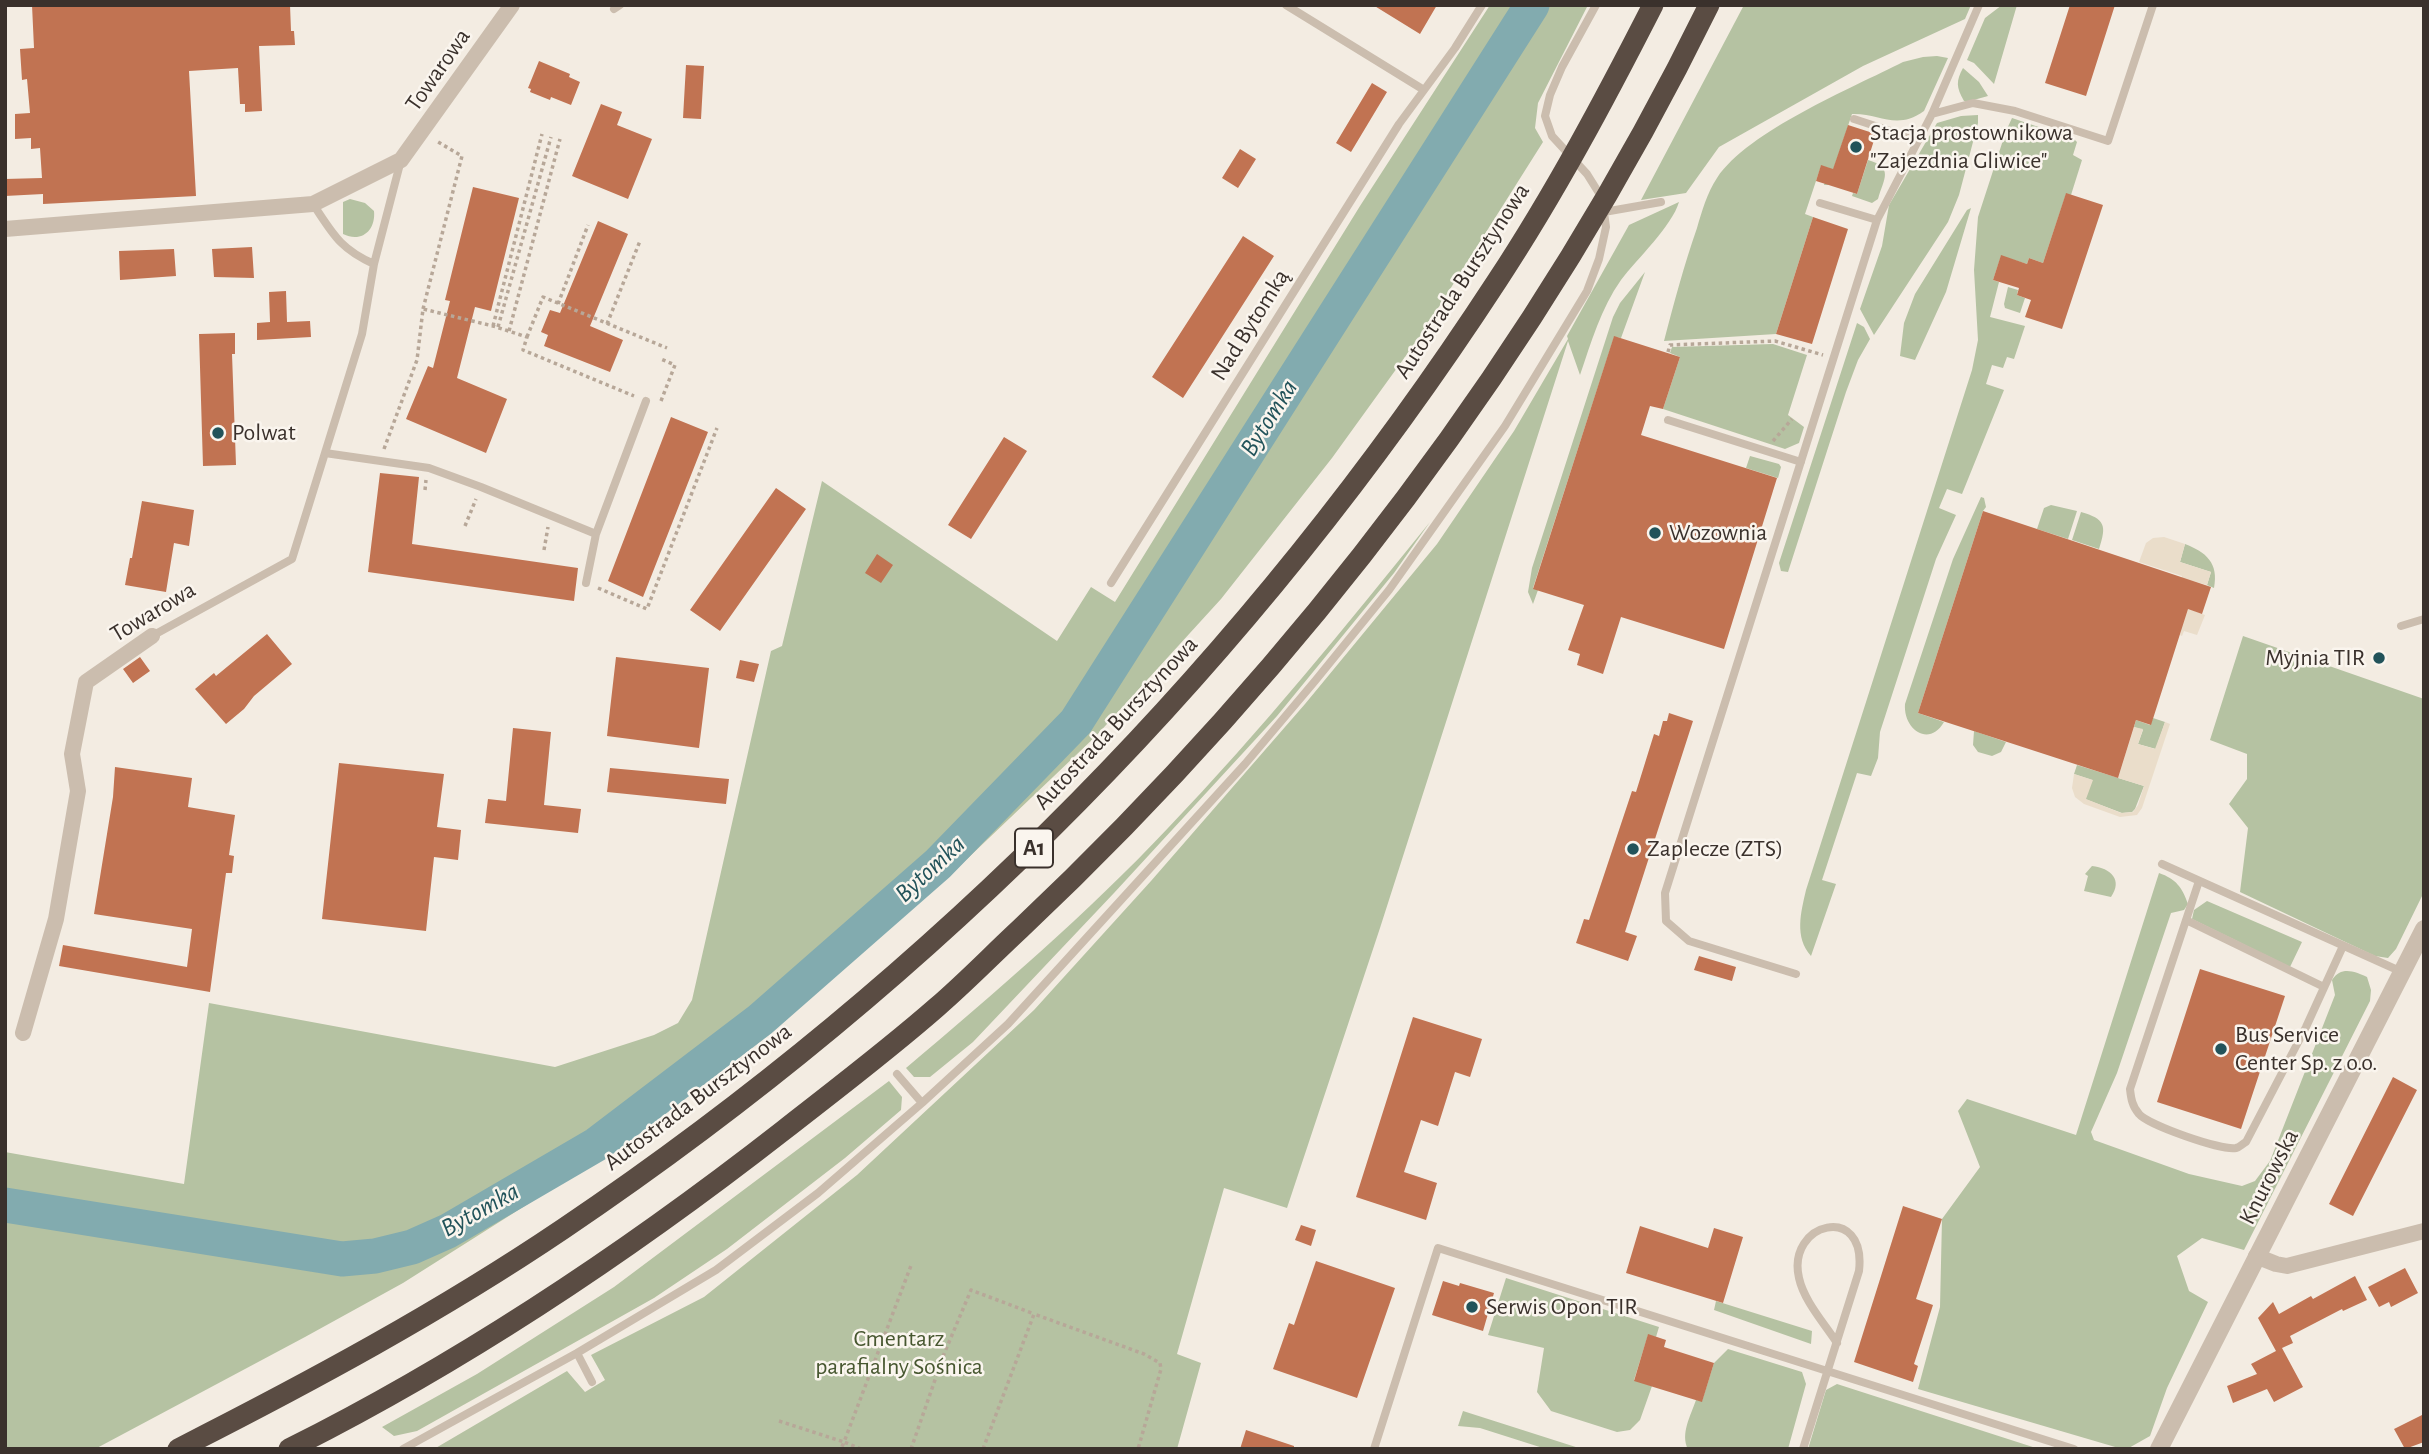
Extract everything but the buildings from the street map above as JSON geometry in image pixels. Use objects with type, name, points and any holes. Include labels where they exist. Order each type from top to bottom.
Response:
[{"type":"highway","name":"Autostrada Bursztynowa","points":[[178,1449],[366,1350],[451,1301],[561,1230],[707,1127],[814,1043],[890,981],[1023,858],[1130,749],[1237,631],[1363,474],[1499,279],[1601,106],[1653,5]]},
{"type":"highway","name":"A1","points":[[289,1449],[414,1381],[590,1272],[736,1167],[937,1007],[1130,821],[1211,737],[1283,655],[1440,450],[1543,298],[1599,207],[1709,5]]},
{"type":"street","name":"Towarowa","points":[[5,229],[313,204],[401,160],[512,5]]},
{"type":"street","name":"Towarowa","points":[[23,1033],[56,919],[78,791],[72,754],[86,682],[152,636]]},
{"type":"street","name":"Knurowska","points":[[2159,1449],[2424,929]]},
{"type":"street","points":[[2256,1256],[2287,1266],[2424,1231]]},
{"type":"lane","points":[[1286,5],[1424,89]]},
{"type":"lane","name":"Nad Bytomką","points":[[1111,583],[1399,124],[1482,5]]},
{"type":"lane","points":[[403,1449],[577,1353],[716,1270],[818,1193],[1008,1024],[1245,764],[1388,590],[1505,426],[1587,291],[1600,259],[1606,227],[1602,198],[1592,182],[1552,136],[1545,116],[1550,94],[1562,67],[1596,5]]},
{"type":"lane","points":[[1796,974],[1689,941],[1666,921],[1665,893],[1877,220],[1931,114],[1979,5]]},
{"type":"lane","points":[[1931,114],[1973,103],[2015,111],[2108,141],[2153,5]]},
{"type":"lane","points":[[1854,119],[1918,140]]},
{"type":"lane","name":"Towarowa","points":[[152,636],[292,559],[362,334],[374,264],[401,160]]},
{"type":"lane","points":[[1604,212],[1661,202]]},
{"type":"lane","points":[[1820,203],[1877,220]]},
{"type":"lane","points":[[313,204],[340,244],[374,264]]},
{"type":"lane","points":[[586,583],[596,534],[646,401]]},
{"type":"lane","points":[[1668,420],[1801,461]]},
{"type":"lane","points":[[326,453],[429,468],[596,534]]},
{"type":"lane","points":[[2401,626],[2424,619]]},
{"type":"lane","points":[[2162,864],[2402,972]]},
{"type":"lane","points":[[2199,881],[2130,1089],[2131,1101],[2139,1115],[2155,1125],[2221,1147],[2235,1148],[2246,1142],[2306,1027],[2343,946]]},
{"type":"lane","points":[[2186,920],[2324,987]]},
{"type":"lane","points":[[897,1074],[922,1103]]},
{"type":"lane","points":[[1803,1449],[1837,1343],[1859,1271],[1861,1257],[1856,1242],[1845,1230],[1830,1225],[1819,1228],[1808,1239],[1797,1267],[1806,1296],[1837,1343]]},
{"type":"lane","points":[[1374,1449],[1438,1248],[2074,1449]]},
{"type":"lane","points":[[577,1353],[592,1382]]},
{"type":"path","points":[[496,327],[542,134]]},
{"type":"path","points":[[496,327],[551,137]]},
{"type":"path","points":[[509,331],[560,139]]},
{"type":"path","points":[[380,460],[417,360],[423,309],[462,156],[438,142]]},
{"type":"path","points":[[558,304],[588,225]]},
{"type":"path","points":[[607,324],[640,241]]},
{"type":"path","points":[[661,359],[675,365],[658,407],[523,349],[543,297],[667,348]]},
{"type":"path","points":[[423,309],[527,337]]},
{"type":"path","points":[[1668,352],[1670,345],[1775,341],[1833,358]]},
{"type":"path","points":[[1771,444],[1792,419]]},
{"type":"path","points":[[586,583],[647,609],[717,428]]},
{"type":"path","points":[[465,526],[481,487]]},
{"type":"path","points":[[544,550],[551,515]]},
{"type":"path","points":[[841,1449],[912,1262]]},
{"type":"path","points":[[911,1449],[944,1354],[971,1290],[1144,1354],[1160,1363],[1161,1369],[1138,1449]]},
{"type":"path","points":[[983,1449],[1034,1314]]},
{"type":"path","points":[[779,1421],[861,1449]]},
{"type":"green space","points":[[1490,5],[1588,5],[1538,103],[1535,128],[1543,142],[1423,332],[1332,458],[1221,599],[1096,736],[946,879],[820,987],[677,1100],[561,1183],[403,1283],[95,1449],[5,1449],[5,1220],[329,1274],[390,1262],[379,1245],[309,1250],[5,1195],[5,1152],[184,1184],[209,1003],[555,1067],[654,1035],[678,1023],[692,1000],[771,651],[782,646],[822,481],[1057,641],[1091,587],[1115,602],[1360,206]]},
{"type":"green space","points":[[1744,5],[1971,5],[1965,19],[1863,66],[1719,147],[1686,193],[1641,200]]},
{"type":"green space","points":[[2002,5],[2017,5],[1994,84],[1974,63],[1967,60],[1985,18]]},
{"type":"green space","points":[[1937,56],[1948,58],[1924,111],[1905,120],[1852,114],[1828,185],[1824,185],[1829,168],[1821,166],[1805,214],[1813,217],[1776,334],[1664,341],[1705,202],[1717,178],[1732,161],[1776,127],[1802,112],[1903,62]]},
{"type":"green space","points":[[1963,68],[1979,82],[1988,96],[1964,101],[1958,84]]},
{"type":"green space","points":[[1978,115],[1959,195],[1948,222],[1874,335],[1860,309],[1882,246],[1889,205],[1937,123],[1961,116]]},
{"type":"green space","points":[[2012,118],[2074,139],[2077,142],[2073,155],[2082,160],[2071,195],[2066,194],[2043,263],[2029,258],[2027,264],[2001,256],[1993,280],[1999,282],[1990,317],[2025,326],[2014,359],[2007,357],[2003,368],[1992,365],[1986,384],[2004,390],[1962,494],[1947,489],[1939,508],[1956,515],[1936,559],[1880,732],[1878,758],[1871,776],[1857,773],[1822,880],[1836,884],[1811,956],[1802,941],[1801,933],[1806,890],[1972,370],[1978,340],[1974,270],[1978,217]]},
{"type":"green space","points":[[1868,160],[1881,167],[1885,175],[1878,199],[1872,203],[1852,196],[1853,193],[1857,194]]},
{"type":"green space","points":[[350,199],[365,203],[374,211],[373,224],[361,236],[343,234],[343,202]]},
{"type":"green space","name":"Cmentarz parafialny Sośnica","points":[[1679,202],[1662,232],[1614,291],[1597,326],[1580,375],[1568,341],[1380,928],[1287,1208],[1224,1188],[1177,1354],[1201,1363],[1177,1449],[434,1449],[567,1371],[585,1392],[605,1380],[591,1355],[704,1297],[857,1175],[1034,1010],[1305,704],[1437,544],[1514,431],[1568,339],[1567,336],[1629,225]]},
{"type":"green space","points":[[1971,208],[1946,292],[1915,360],[1900,356],[1904,323],[1915,294],[1967,210]]},
{"type":"green space","points":[[1645,272],[1621,338],[1614,337],[1533,588],[1538,590],[1533,604],[1528,592],[1532,568],[1613,317],[1620,303]]},
{"type":"green space","points":[[2008,287],[2018,290],[2017,295],[2025,298],[2020,313],[2005,308]]},
{"type":"green space","points":[[1857,323],[1864,327],[1870,339],[1858,360],[1846,392],[1788,572],[1781,571],[1779,563]]},
{"type":"green space","points":[[1773,344],[1807,355],[1788,415],[1804,427],[1799,443],[1785,449],[1663,409],[1680,357],[1670,353],[1672,347]]},
{"type":"green space","points":[[1750,456],[1779,464],[1781,467],[1778,478],[1746,468]]},
{"type":"green space","points":[[1981,497],[1984,498],[1986,507],[1918,713],[1944,722],[1938,730],[1925,734],[1918,732],[1908,721],[1905,704],[1953,559]]},
{"type":"green space","points":[[2051,505],[2077,511],[2068,539],[2037,529],[2044,508]]},
{"type":"green space","points":[[2081,512],[2095,517],[2102,524],[2103,534],[2099,549],[2072,540]]},
{"type":"green space","points":[[1430,522],[1394,573],[1277,716],[1114,893],[973,1042],[930,1077],[914,1077],[906,1068],[1073,922],[1202,791],[1302,678]]},
{"type":"green space","points":[[2185,544],[2205,555],[2213,565],[2214,588],[2207,585],[2211,572],[2180,562]]},
{"type":"green space","points":[[2243,636],[2424,699],[2424,892],[2396,949],[2388,958],[2375,956],[2240,892],[2248,828],[2229,804],[2247,779],[2247,754],[2210,740]]},
{"type":"green space","points":[[2153,718],[2165,722],[2156,749],[2138,744],[2143,730],[2134,727],[2136,720],[2150,725]]},
{"type":"green space","points":[[1974,731],[2006,742],[2001,752],[1992,756],[1978,752],[1973,745]]},
{"type":"green space","points":[[2077,765],[2144,786],[2135,809],[2122,813],[2085,799],[2092,780],[2074,774]]},
{"type":"green space","points":[[2092,866],[2105,869],[2113,876],[2116,885],[2111,897],[2084,891],[2088,876],[2085,874]]},
{"type":"green space","points":[[2159,873],[2178,884],[2188,904],[2184,910],[2171,913],[2117,1073],[2091,1132],[2094,1140],[2189,1174],[2242,1186],[2255,1181],[2270,1161],[2335,995],[2332,980],[2344,971],[2353,972],[2367,977],[2371,990],[2370,1001],[2244,1250],[2202,1238],[2177,1256],[2189,1291],[2208,1302],[2167,1388],[2150,1436],[2127,1449],[2122,1449],[1918,1389],[1940,1307],[1942,1219],[1980,1167],[1958,1111],[1967,1099],[2076,1135]]},
{"type":"green space","points":[[2207,901],[2302,942],[2290,967],[2192,919],[2194,910]]},
{"type":"green space","points":[[889,1081],[902,1097],[901,1110],[845,1158],[727,1249],[654,1298],[417,1431],[394,1436],[382,1427],[477,1374],[614,1287]]},
{"type":"green space","points":[[1506,1278],[1659,1327],[1656,1337],[1648,1335],[1634,1380],[1652,1386],[1640,1420],[1630,1430],[1617,1432],[1551,1411],[1537,1392],[1544,1348],[1488,1335]]},
{"type":"green space","points":[[1716,1301],[1812,1331],[1811,1344],[1714,1310]]},
{"type":"green space","points":[[1728,1349],[1802,1372],[1806,1384],[1788,1449],[1688,1449],[1685,1437],[1696,1400],[1702,1401],[1714,1363]]},
{"type":"green space","points":[[1837,1384],[2039,1449],[1808,1449],[1826,1390]]},
{"type":"green space","points":[[1463,1411],[1582,1449],[1546,1449],[1480,1428],[1458,1426]]},
{"type":"shaded area","points":[[2164,537],[2185,544],[2180,562],[2211,572],[2207,585],[2189,580],[2181,606],[2205,615],[2197,635],[2184,631],[2182,636],[2181,631],[2166,626],[2182,576],[2139,562],[2146,543],[2153,538]]},
{"type":"shaded area","points":[[2165,722],[2170,724],[2142,808],[2137,815],[2120,817],[2084,804],[2075,797],[2072,788],[2074,774],[2093,780],[2086,799],[2121,813],[2133,812],[2144,786],[2118,778],[2134,727],[2143,729],[2138,744],[2155,749]]},
{"type":"waterway","name":"Bytomka","points":[[5,1205],[342,1259],[375,1256],[412,1247],[448,1231],[597,1144],[760,1020],[938,864],[1076,722],[1532,5]]},
{"type":"place","name":"Stacja prostownikowa \"Zajezdnia Gliwice\"","points":[[1856,147]]},
{"type":"place","name":"Polwat","points":[[218,433]]},
{"type":"place","name":"Wozownia","points":[[1655,533]]},
{"type":"place","name":"Myjnia TIR","points":[[2379,658]]},
{"type":"place","name":"Zaplecze (ZTS)","points":[[1633,849]]},
{"type":"place","name":"Bus Service Center Sp. z o.o.","points":[[2221,1049]]},
{"type":"place","name":"Serwis Opon TIR","points":[[1472,1307]]}]
